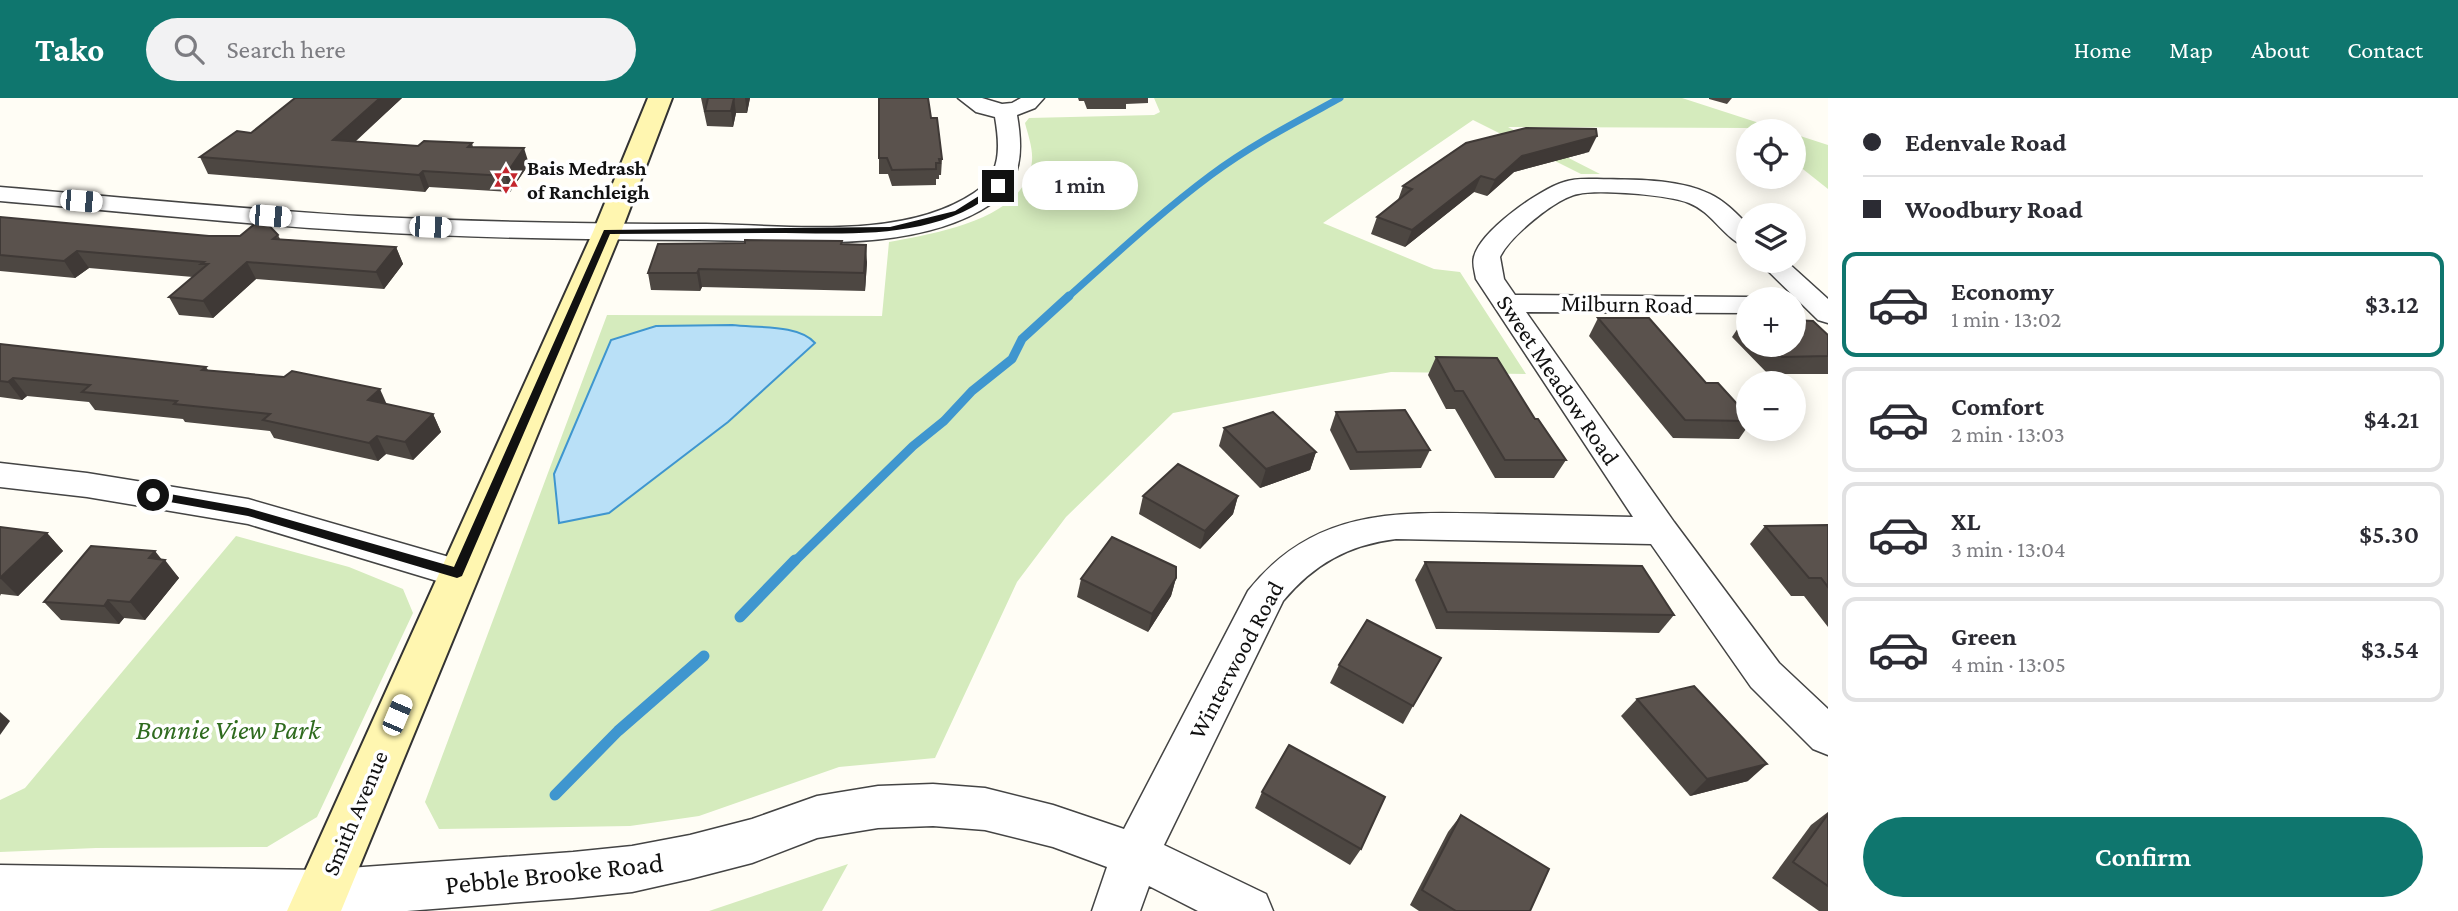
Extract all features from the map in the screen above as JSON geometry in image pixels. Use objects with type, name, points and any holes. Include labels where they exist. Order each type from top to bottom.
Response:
[{"type":"main road","name":"Smith Avenue","points":[[317,902],[457,573],[607,232],[660,98]]},
{"type":"street","points":[[969,98],[981,107],[1005,110],[1028,105],[1033,98]]},
{"type":"street","points":[[0,194],[407,226],[607,232],[890,230],[958,213],[983,199],[998,186],[1011,159],[1005,110]]},
{"type":"street","name":"Sweet Meadow Road","points":[[1736,228],[1699,198],[1676,191],[1573,187],[1550,197],[1495,242],[1487,257],[1490,279],[1661,531],[1765,675],[1828,736]]},
{"type":"street","points":[[1782,273],[1814,309]]},
{"type":"street","name":"Milburn Road","points":[[1507,303],[1736,306]]},
{"type":"street","points":[[0,475],[87,485],[248,512],[457,573]]},
{"type":"street","name":"Winterwood Road","points":[[1116,911],[1135,855],[1262,601],[1280,575],[1305,556],[1336,540],[1373,529],[1424,525],[1661,531]]},
{"type":"street","name":"Pebble Brooke Road","points":[[0,888],[317,902],[632,869],[690,858],[751,841],[817,817],[878,807],[933,805],[985,809],[1053,826],[1135,855],[1249,911]]},
{"type":"green space","points":[[1154,98],[1682,98],[1747,119],[1736,119],[1736,128],[1508,127],[1600,174],[1581,174],[1473,120],[1323,223],[1434,269],[1460,272],[1526,374],[1391,372],[1173,413],[1066,517],[1017,582],[935,758],[839,767],[699,816],[630,826],[439,829],[425,802],[607,315],[882,316],[889,242],[930,234],[976,220],[1014,197],[1026,181],[1032,161],[1025,123],[1029,118],[1154,115],[1160,112]]},
{"type":"green space","points":[[1806,138],[1828,145],[1828,189],[1806,172]]},
{"type":"green space","name":"Bonnie View Park","points":[[236,536],[349,567],[403,589],[413,613],[317,817],[267,847],[96,848],[0,852],[0,800],[25,788]]},
{"type":"green space","points":[[848,864],[822,911],[709,911]]},
{"type":"water","points":[[732,325],[788,330],[808,337],[815,343],[728,422],[609,513],[559,523],[554,474],[611,340],[656,326]]},
{"type":"building","points":[[295,98],[380,98],[333,140],[418,146],[424,141],[472,143],[468,147],[524,148],[505,176],[423,171],[419,175],[200,157],[237,131],[251,133]]},
{"type":"building","points":[[708,98],[734,98],[731,111],[705,111]]},
{"type":"building","points":[[879,98],[928,98],[931,118],[937,118],[942,159],[939,159],[940,163],[936,163],[936,169],[892,170],[887,158],[879,158]]},
{"type":"building","points":[[1526,128],[1596,129],[1597,136],[1522,156],[1495,180],[1481,176],[1412,230],[1377,217],[1412,189],[1403,186],[1466,143]]},
{"type":"building","points":[[0,217],[209,236],[240,236],[262,218],[278,235],[273,239],[396,247],[376,272],[247,262],[203,301],[169,297],[208,264],[201,264],[204,262],[77,251],[64,261],[0,255]]},
{"type":"building","points":[[745,240],[842,241],[841,244],[866,245],[864,273],[699,269],[697,273],[648,273],[658,244],[745,243]]},
{"type":"building","points":[[1598,318],[1649,318],[1706,383],[1718,383],[1736,403],[1736,421],[1685,420]]},
{"type":"building","points":[[1806,321],[1813,321],[1828,335],[1828,356],[1806,356]]},
{"type":"building","points":[[0,344],[206,367],[202,370],[284,377],[292,371],[380,389],[368,400],[433,414],[405,442],[377,436],[369,443],[263,420],[270,414],[174,404],[177,401],[82,392],[90,385],[13,378],[8,382],[0,381]]},
{"type":"building","points":[[1436,357],[1497,358],[1535,419],[1538,419],[1566,460],[1505,460],[1463,391],[1455,391]]},
{"type":"building","points":[[1405,410],[1430,450],[1357,452],[1336,412]]},
{"type":"building","points":[[1273,412],[1316,452],[1266,469],[1224,428]]},
{"type":"building","points":[[1178,464],[1238,496],[1205,531],[1143,496]]},
{"type":"building","points":[[1828,525],[1828,587],[1821,578],[1809,578],[1765,526]]},
{"type":"building","points":[[0,527],[47,533],[0,578]]},
{"type":"building","points":[[1112,537],[1176,567],[1176,578],[1152,614],[1081,579]]},
{"type":"building","points":[[91,546],[155,551],[149,558],[165,560],[130,602],[108,600],[104,606],[44,602]]},
{"type":"building","points":[[1425,562],[1642,566],[1674,615],[1447,612]]},
{"type":"building","points":[[1367,620],[1441,658],[1413,706],[1339,665]]},
{"type":"building","points":[[1694,686],[1767,764],[1707,779],[1637,699]]},
{"type":"building","points":[[1289,745],[1385,797],[1361,849],[1262,792]]},
{"type":"building","points":[[1828,814],[1828,886],[1793,862]]},
{"type":"building","points":[[1461,815],[1549,869],[1530,911],[1456,911],[1422,890]]},
{"type":"waterway","points":[[1067,298],[1155,220],[1226,164],[1340,98]]},
{"type":"waterway","points":[[794,562],[913,446],[944,421],[972,391],[1012,359],[1022,339],[1069,296]]},
{"type":"waterway","points":[[740,617],[795,560]]},
{"type":"waterway","points":[[555,795],[618,731],[704,656]]},
{"type":"place","name":"Bais Medrash of Ranchleigh","points":[[506,180]]},
{"type":"route","points":[[153,495],[248,512],[457,573],[607,232],[890,230],[958,213],[983,199],[998,186]]}]
